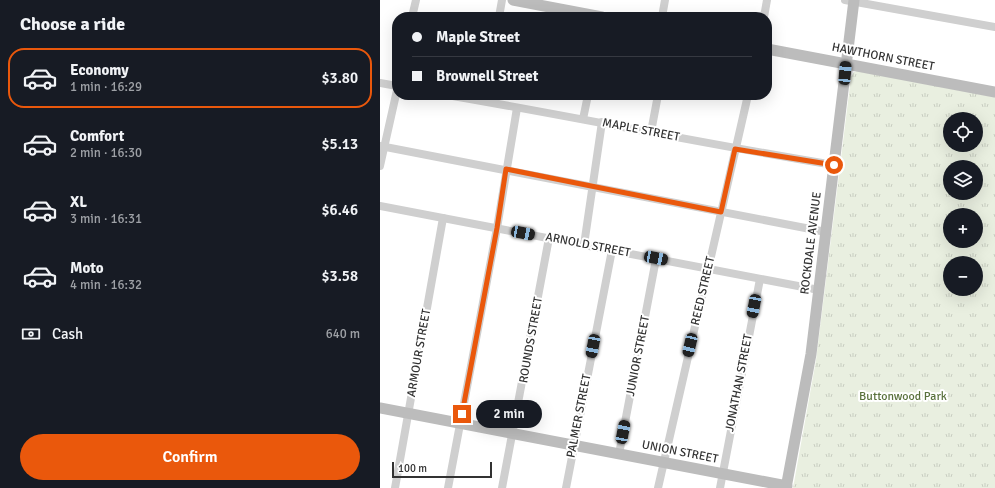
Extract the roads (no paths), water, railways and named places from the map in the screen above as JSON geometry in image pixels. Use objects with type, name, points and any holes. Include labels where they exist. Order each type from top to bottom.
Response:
[{"type":"main road","points":[[513,0],[562,5],[585,12]]},
{"type":"main road","name":"ROCKDALE AVENUE","points":[[786,487],[809,370],[846,64],[851,1]]},
{"type":"main road","name":"HAWTHORN STREET","points":[[772,50],[995,92]]},
{"type":"main road","name":"UNION STREET","points":[[380,408],[664,462],[786,487]]},
{"type":"street","points":[[413,12],[416,0]]},
{"type":"street","points":[[500,12],[502,0]]},
{"type":"street","points":[[663,12],[665,0]]},
{"type":"street","points":[[765,12],[767,0]]},
{"type":"street","points":[[851,1],[995,27]]},
{"type":"street","points":[[380,83],[392,85]]},
{"type":"street","points":[[380,166],[382,146],[394,100]]},
{"type":"street","name":"MAPLE STREET","points":[[491,100],[517,108],[602,122],[735,149],[834,165]]},
{"type":"street","points":[[583,119],[587,100]]},
{"type":"street","points":[[651,132],[657,100]]},
{"type":"street","name":"REED STREET","points":[[658,488],[747,100]]},
{"type":"street","points":[[448,488],[497,228],[517,108]]},
{"type":"street","points":[[584,244],[602,122]]},
{"type":"street","points":[[382,146],[826,232]]},
{"type":"street","name":"ARNOLD STREET","points":[[380,206],[819,290]]},
{"type":"street","name":"ARMOUR STREET","points":[[395,488],[443,218]]},
{"type":"street","name":"ROUNDS STREET","points":[[502,488],[514,433],[549,238]]},
{"type":"street","name":"PALMER STREET","points":[[566,488],[612,250]]},
{"type":"street","name":"JUNIOR STREET","points":[[619,454],[656,258]]},
{"type":"street","name":"JONATHAN STREET","points":[[720,488],[760,279]]},
{"type":"park label","name":"Buttonwood Park","points":[[903,396]]}]
